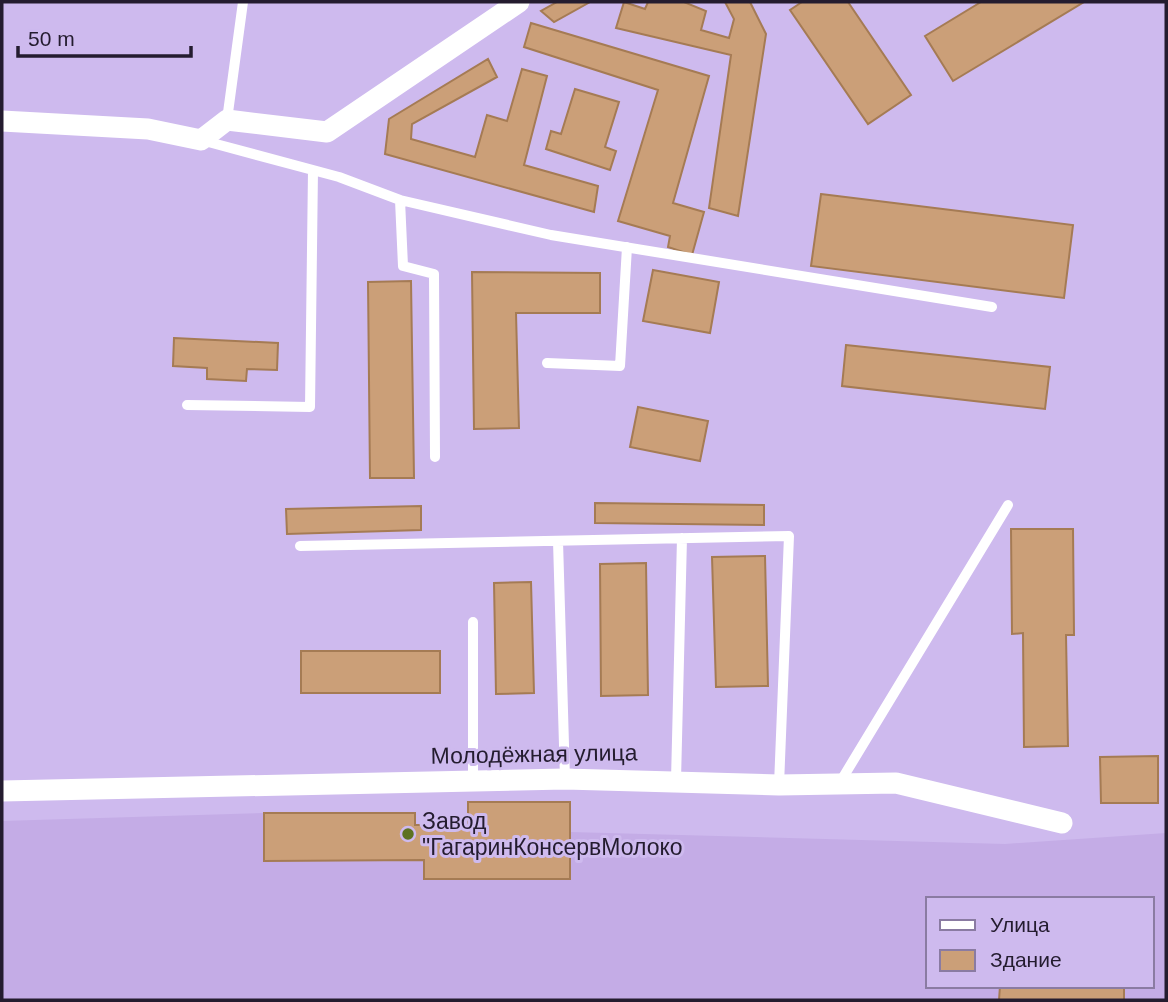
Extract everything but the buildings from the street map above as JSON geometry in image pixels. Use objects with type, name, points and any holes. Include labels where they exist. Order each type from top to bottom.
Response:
[{"type":"street","points":[[2,121],[148,129],[201,140],[227,120],[327,131],[519,2]]},
{"type":"street","name":"Молодёжная улица","points":[[2,791],[565,779],[676,780],[779,785],[896,783],[1062,823]]},
{"type":"lane","points":[[227,120],[243,2]]},
{"type":"lane","points":[[201,140],[313,170],[400,200],[551,235],[992,306]]},
{"type":"lane","points":[[187,405],[310,407],[313,170]]},
{"type":"lane","points":[[400,200],[403,266],[434,274],[435,457]]},
{"type":"lane","points":[[547,363],[620,366],[627,247]]},
{"type":"lane","points":[[839,784],[1008,505]]},
{"type":"lane","points":[[300,546],[789,537],[779,785]]},
{"type":"lane","points":[[676,780],[682,538]]},
{"type":"lane","points":[[558,541],[565,779]]},
{"type":"lane","points":[[473,622],[473,781]]},
{"type":"shaded area","points":[[264,813],[264,861],[424,860],[424,879],[570,879],[570,832],[1005,844],[1166,833],[1166,1000],[2,1000],[2,821]]},
{"type":"place","name":"Завод \"ГагаринКонсервМолоко","points":[[408,834]]}]
